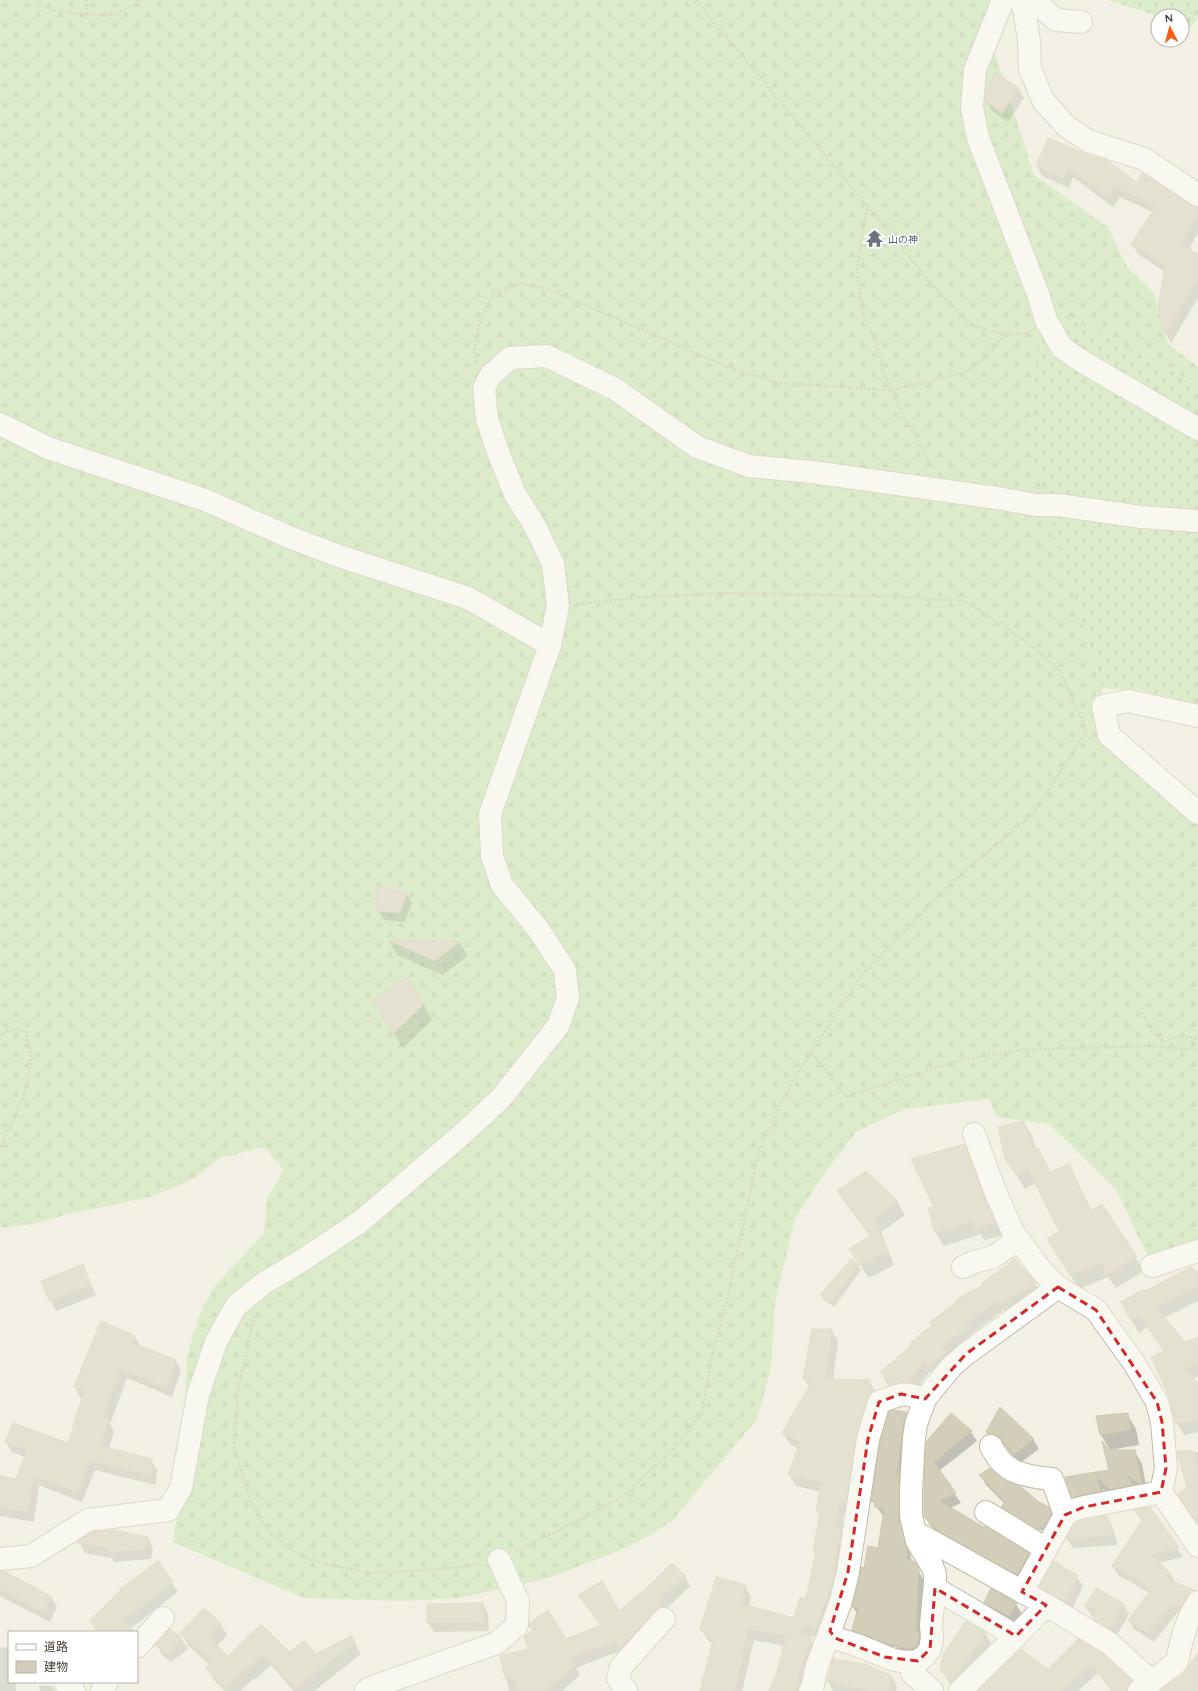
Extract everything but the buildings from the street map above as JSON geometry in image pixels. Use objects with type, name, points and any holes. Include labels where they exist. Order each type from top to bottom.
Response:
[{"type":"street","points":[[1003,0],[976,70],[972,107],[978,138],[1038,294],[1046,320],[1062,348],[1088,365],[1198,429]]},
{"type":"street","points":[[1020,0],[1024,8],[1029,41],[1030,69],[1043,100],[1066,126],[1088,141],[1144,159],[1198,195]]},
{"type":"street","points":[[1033,0],[1056,20],[1081,22]]},
{"type":"street","points":[[0,1559],[31,1556],[88,1520],[168,1510],[181,1488],[198,1395],[216,1342],[236,1306],[264,1283],[298,1263],[360,1222],[467,1130],[501,1098],[558,1026],[568,998],[565,970],[538,929],[502,885],[492,856],[490,814],[550,645],[558,606],[553,564],[535,526],[515,494],[498,452],[488,419],[484,389],[490,376],[510,358],[547,356],[614,388],[697,447],[749,466],[812,472],[943,490],[1036,505],[1058,505],[1141,518],[1198,521]]},
{"type":"street","points":[[0,424],[48,448],[205,500],[289,537],[339,556],[468,598],[550,645]]},
{"type":"street","points":[[1198,716],[1128,701],[1103,706],[1109,735],[1198,813]]},
{"type":"street","points":[[974,1134],[995,1191],[1018,1240],[1041,1270],[1058,1287],[1096,1310],[1134,1363],[1157,1402],[1162,1422],[1166,1468],[1161,1492],[1198,1546]]},
{"type":"street","points":[[963,1267],[974,1262],[993,1257],[1018,1240]]},
{"type":"street","points":[[1152,1266],[1198,1251]]},
{"type":"street","points":[[932,1691],[912,1673],[912,1668],[930,1649],[935,1588],[935,1574],[917,1541],[911,1516],[910,1489],[916,1424],[925,1399],[951,1367],[966,1354],[1058,1287]]},
{"type":"street","points":[[810,1691],[813,1685],[816,1669],[841,1601],[848,1572],[868,1439],[879,1402],[901,1394],[913,1395],[925,1399]]},
{"type":"street","points":[[991,1446],[995,1454],[1005,1466],[1015,1472],[1035,1478],[1052,1479],[1065,1515]]},
{"type":"street","points":[[1022,1592],[1065,1515],[1073,1510],[1084,1507],[1161,1492]]},
{"type":"street","points":[[986,1512],[1046,1549]]},
{"type":"street","points":[[915,1532],[1046,1605],[1109,1643],[1145,1686],[1177,1662],[1181,1641],[1193,1610],[1198,1602]]},
{"type":"street","points":[[366,1691],[370,1688],[411,1683],[497,1643],[517,1625],[518,1602],[499,1560]]},
{"type":"street","points":[[935,1588],[1016,1636]]},
{"type":"street","points":[[960,1691],[1046,1605]]},
{"type":"street","points":[[138,1646],[163,1618]]},
{"type":"street","points":[[626,1691],[618,1678],[621,1667],[664,1619]]},
{"type":"street","points":[[830,1631],[835,1638],[857,1645],[885,1657],[907,1662],[918,1661]]},
{"type":"street","points":[[66,1683],[74,1691]]},
{"type":"path","points":[[37,0],[51,10],[87,15],[118,14],[140,0]]},
{"type":"path","points":[[86,0],[87,15]]},
{"type":"path","points":[[696,0],[868,205],[942,296],[972,325],[1004,335],[1053,332]]},
{"type":"path","points":[[868,205],[857,265],[862,311],[875,340],[883,371],[902,413],[916,440],[932,464],[943,490]]},
{"type":"path","points":[[484,389],[474,352],[479,324],[493,294],[519,284],[546,288],[723,365],[778,383],[892,390],[964,373],[987,357],[1004,335]]},
{"type":"path","points":[[558,606],[632,598],[728,593],[875,596],[965,601],[1024,640],[1060,671],[1087,730]]},
{"type":"path","points":[[264,1283],[253,1323],[238,1391],[234,1448],[252,1502],[270,1532],[298,1556],[370,1573],[457,1568],[499,1560],[584,1518],[625,1495],[672,1450],[702,1413],[712,1355],[727,1300],[759,1150],[791,1083],[862,975],[954,880],[1033,814],[1103,706]]},
{"type":"path","points":[[1140,1009],[1152,1031],[1162,1041],[1184,1036],[1198,1039]]},
{"type":"path","points":[[0,1036],[12,1029],[26,1031],[31,1056],[26,1088],[20,1107],[0,1147]]},
{"type":"path","points":[[812,1053],[846,1097],[960,1060],[1020,1050],[1149,1046],[1198,1050]]},
{"type":"highlighted area","points":[[1058,1287],[1096,1310],[1157,1402],[1162,1422],[1166,1468],[1161,1492],[1084,1507],[1065,1515],[1022,1592],[1046,1605],[1016,1636],[935,1588],[930,1649],[918,1661],[885,1657],[835,1638],[830,1631],[848,1572],[868,1439],[879,1402],[901,1394],[925,1399],[966,1354]]},
{"type":"green space","points":[[0,0],[1003,0],[989,35],[1034,175],[1108,227],[1127,267],[1154,293],[1168,344],[1198,367],[1198,385],[1043,304],[1029,446],[1102,688],[1103,706],[1109,735],[1198,813],[1198,1251],[1152,1266],[1116,1189],[1049,1124],[996,1117],[989,1099],[905,1109],[856,1132],[822,1177],[795,1219],[775,1302],[771,1368],[757,1419],[672,1521],[631,1546],[549,1578],[460,1598],[402,1601],[304,1598],[173,1542],[181,1488],[187,1357],[198,1319],[213,1288],[264,1233],[267,1198],[284,1170],[264,1147],[220,1158],[192,1180],[150,1197],[69,1214],[33,1224],[0,1228]]},
{"type":"green space","points":[[1108,0],[1198,0],[1198,18],[1191,27],[1190,8],[1150,8],[1150,13]]},
{"type":"green space","points":[[1042,303],[1198,385],[1198,704],[1138,690],[1102,688],[1029,447]]},
{"type":"place","name":"山の神","points":[[875,239]]}]
